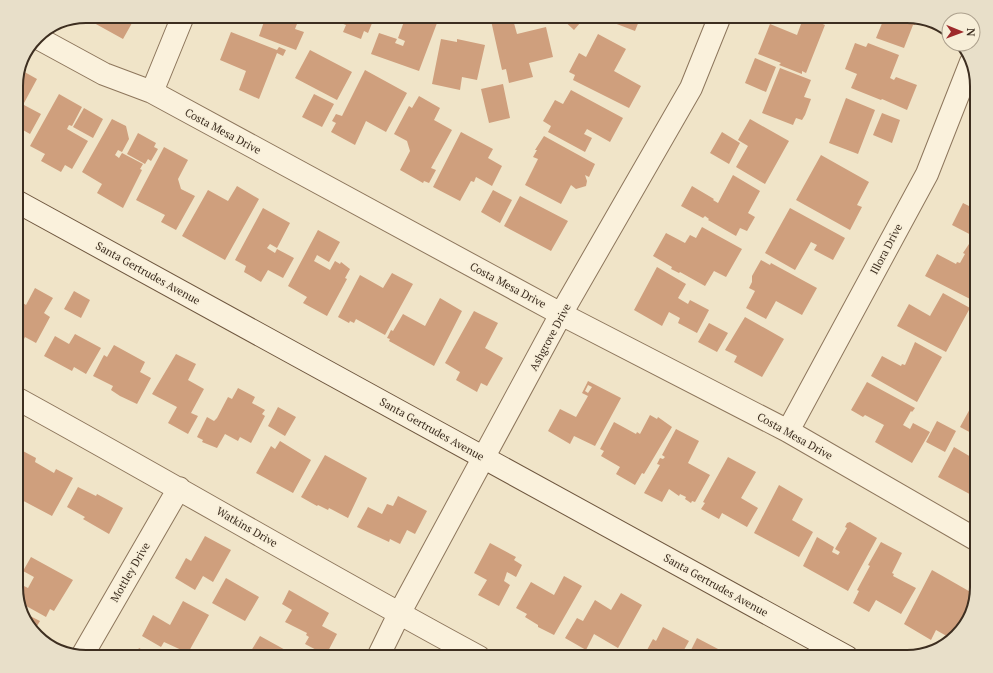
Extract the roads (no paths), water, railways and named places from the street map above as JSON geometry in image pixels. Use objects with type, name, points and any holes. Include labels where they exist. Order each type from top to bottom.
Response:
[{"type":"street","points":[[152,92],[180,23]]},
{"type":"street","name":"Ashgrove Drive","points":[[381,650],[399,614],[485,458],[561,314],[691,88],[717,23]]},
{"type":"street","name":"Costa Mesa Drive","points":[[42,40],[104,74],[152,92],[561,314],[788,431],[970,536]]},
{"type":"street","name":"Illora Drive","points":[[788,431],[927,174],[968,69]]},
{"type":"street","name":"Santa Gertrudes Avenue","points":[[23,205],[834,650]]},
{"type":"street","name":"Watkins Drive","points":[[23,402],[179,488],[399,614],[466,650]]},
{"type":"street","name":"Mottley Drive","points":[[86,650],[179,488]]}]
